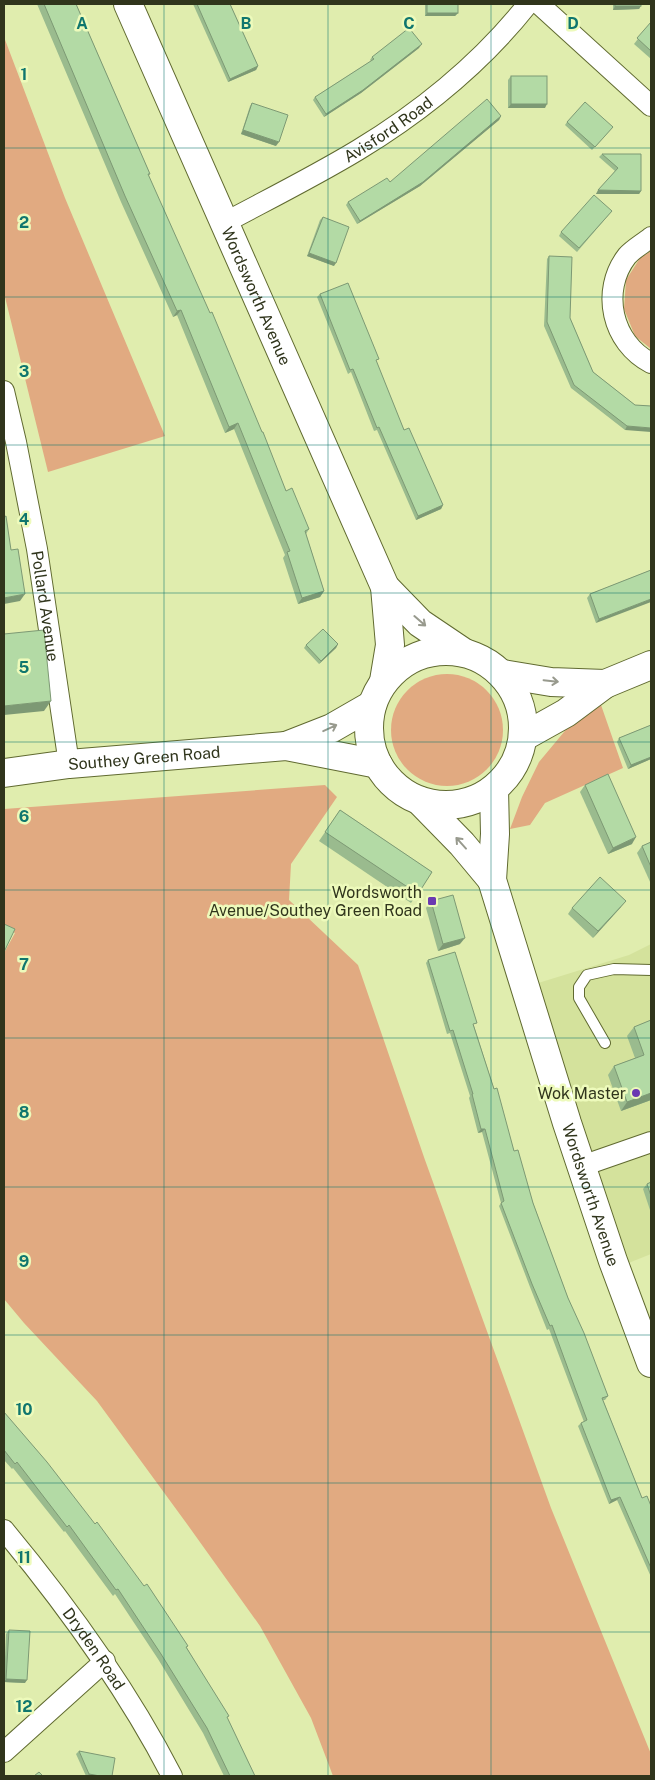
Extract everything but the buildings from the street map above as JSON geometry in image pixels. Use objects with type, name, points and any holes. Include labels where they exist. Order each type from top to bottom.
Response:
[{"type":"street","name":"Wordsworth Avenue","points":[[128,4],[385,587],[390,645],[384,681]]},
{"type":"street","name":"Avisford Road","points":[[224,222],[359,149],[414,111],[465,71],[506,32],[528,4]]},
{"type":"street","points":[[539,4],[651,106]]},
{"type":"street","points":[[651,237],[628,255],[616,275],[612,298],[616,322],[623,339],[642,359],[651,363]]},
{"type":"street","name":"Pollard Avenue","points":[[4,391],[37,548],[69,764]]},
{"type":"street","name":"Wordsworth Avenue","points":[[385,587],[420,623],[463,652]]},
{"type":"street","points":[[441,650],[463,652],[484,660],[503,674],[516,692],[523,714],[523,737],[516,761],[494,789],[471,801],[446,805],[420,801],[403,792],[389,780],[378,764],[371,745],[369,732],[372,705],[384,681],[400,666],[419,655],[441,650]]},
{"type":"street","points":[[523,737],[566,713],[605,684],[651,666]]},
{"type":"street","points":[[503,674],[552,682],[605,684]]},
{"type":"street","name":"Southey Green Road","points":[[286,746],[332,728],[372,705]]},
{"type":"street","name":"Southey Green Road","points":[[4,773],[69,764],[286,746],[378,764]]},
{"type":"street","name":"Wordsworth Avenue","points":[[494,789],[495,834],[492,880],[612,1261],[651,1363]]},
{"type":"street","name":"Wordsworth Avenue","points":[[420,801],[462,844],[492,880]]},
{"type":"street","points":[[582,1166],[651,1142]]},
{"type":"street","name":"Dryden Road","points":[[4,1530],[46,1580],[105,1661],[149,1731],[172,1776]]},
{"type":"street","points":[[4,1752],[105,1661]]},
{"type":"lane","points":[[606,1044],[579,998],[579,987],[588,975],[614,969],[651,970]]},
{"type":"shaded area","points":[[4,37],[65,198],[165,436],[48,472],[4,293]]},
{"type":"shaded area","points":[[651,251],[651,349],[635,336],[624,309],[626,280],[640,258]]},
{"type":"shaded area","points":[[447,674],[469,678],[487,690],[499,708],[503,730],[499,752],[487,770],[469,782],[447,786],[425,782],[407,770],[395,752],[391,730],[395,708],[407,690],[425,678]]},
{"type":"shaded area","points":[[601,705],[623,768],[545,803],[530,825],[510,829],[522,797],[539,762],[569,726]]},
{"type":"shaded area","points":[[325,785],[337,797],[291,864],[289,900],[358,965],[425,1160],[551,1508],[651,1754],[650,1776],[333,1776],[311,1718],[260,1626],[97,1401],[4,1299],[4,953],[15,933],[4,928],[4,809]]},
{"type":"shaded area","points":[[651,944],[651,1254],[626,1264],[535,984],[629,955]]},
{"type":"place","name":"Wordsworth Avenue/Southey Green Road","points":[[432,901]]},
{"type":"place","name":"Wok Master","points":[[636,1093]]}]
